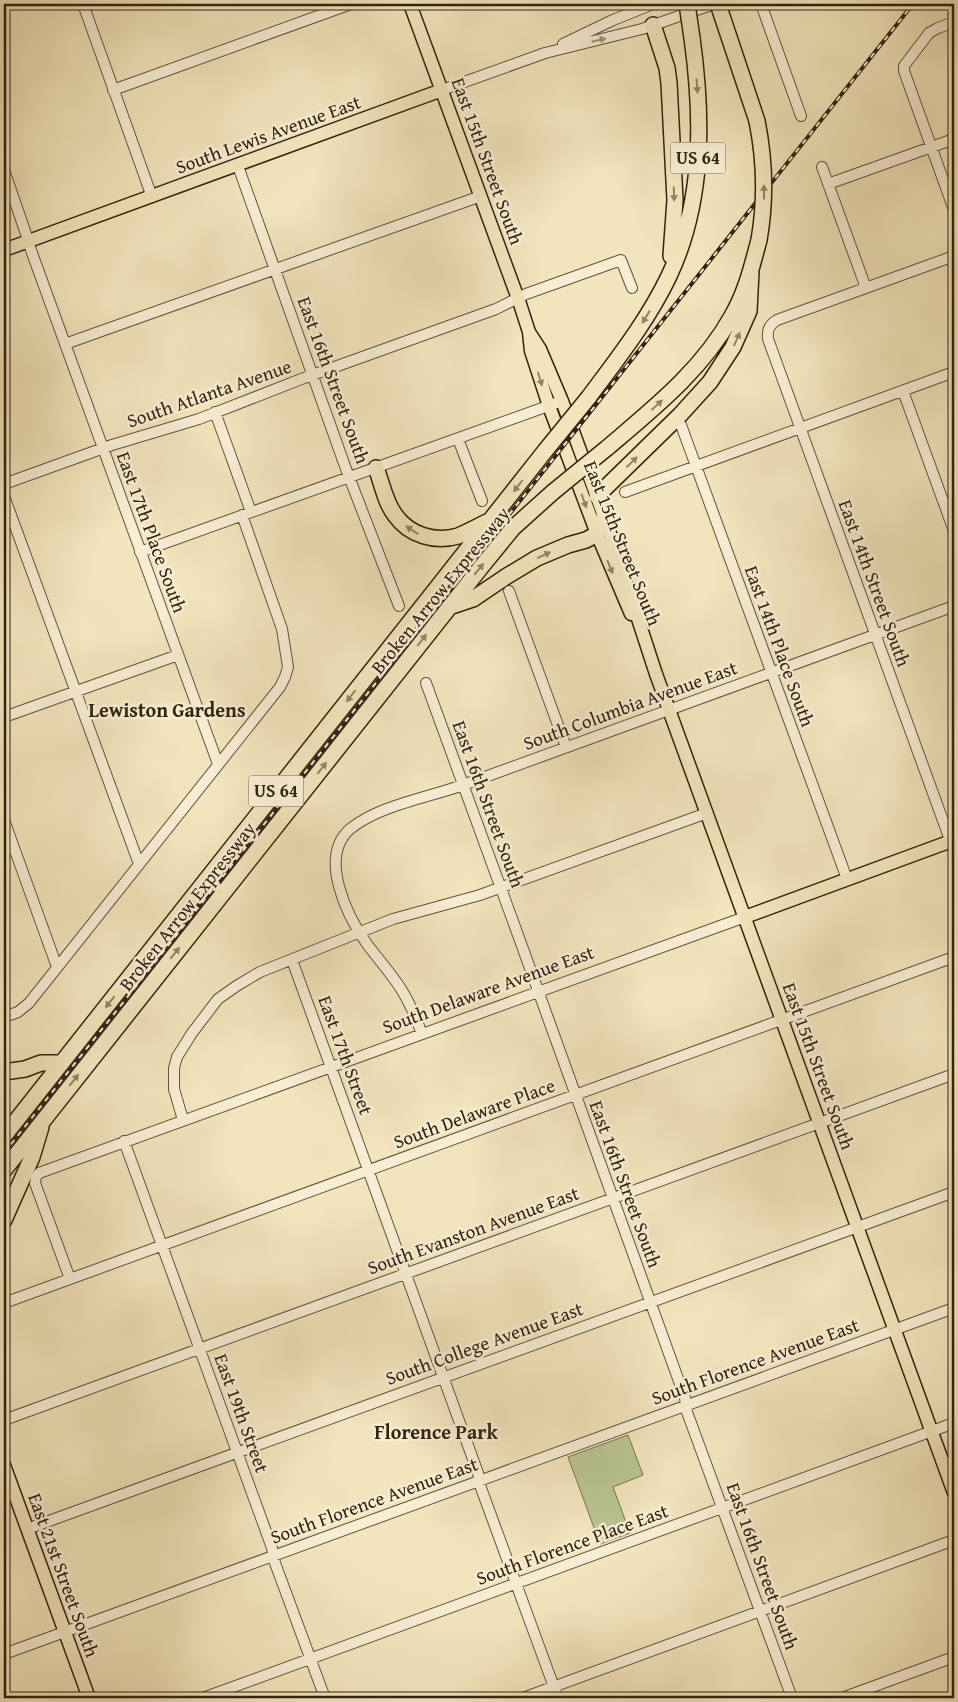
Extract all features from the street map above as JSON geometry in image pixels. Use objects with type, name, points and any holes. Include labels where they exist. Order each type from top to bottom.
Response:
[{"type":"highway","name":"Broken Arrow Expressway","points":[[4,1136],[589,396],[645,319],[669,275],[688,221],[698,163],[698,93],[687,4]]},
{"type":"highway","name":"Broken Arrow Expressway","points":[[4,1170],[513,528],[677,387],[707,355],[733,314],[751,272],[759,240],[764,209],[762,146],[757,121],[725,25],[716,4]]},
{"type":"highway","points":[[653,25],[667,68],[669,83],[675,218],[669,275]]},
{"type":"highway","points":[[597,496],[680,415],[710,382],[733,347],[750,311],[751,272]]},
{"type":"highway","points":[[376,468],[394,514],[416,533],[432,538],[449,538],[458,536],[490,521]]},
{"type":"highway","points":[[449,607],[473,599],[537,558],[597,534],[604,516]]},
{"type":"highway","points":[[4,1072],[18,1071],[41,1063],[62,1063]]},
{"type":"highway","points":[[4,1220],[32,1156],[44,1118]]},
{"type":"main road","name":"East 15th Street South","points":[[410,4],[518,299],[529,332],[531,351],[549,406],[597,534],[624,599],[649,652]]},
{"type":"main road","name":"South Lewis Avenue East","points":[[4,250],[442,90]]},
{"type":"main road","name":"East 15th Street South","points":[[529,332],[540,349],[562,401],[597,496],[632,595],[669,710],[954,1493]]},
{"type":"main road","name":"South Delaware Avenue East","points":[[745,917],[847,879],[953,844]]},
{"type":"main road","name":"East 21st Street South","points":[[4,1466],[89,1698]]},
{"type":"street","points":[[83,4],[152,197]]},
{"type":"street","points":[[113,90],[351,4]]},
{"type":"street","points":[[650,4],[653,25]]},
{"type":"street","name":"South Lewis Avenue East","points":[[545,54],[650,4]]},
{"type":"street","name":"South Lewis Avenue East","points":[[442,90],[545,54],[653,25],[716,4]]},
{"type":"street","points":[[761,4],[801,116]]},
{"type":"street","points":[[954,22],[929,33],[904,66],[904,71],[954,210]]},
{"type":"street","points":[[828,184],[954,139]]},
{"type":"street","name":"East 16th Street South","points":[[238,166],[350,477],[399,606]]},
{"type":"street","points":[[822,168],[866,288],[954,256]]},
{"type":"street","name":"East 17th Place South","points":[[4,170],[65,344],[218,764]]},
{"type":"street","points":[[65,344],[481,196]]},
{"type":"street","name":"South Atlanta Avenue","points":[[4,484],[103,448],[199,419],[313,375],[496,309],[526,294],[621,260],[632,288]]},
{"type":"street","name":"East 14th Street South","points":[[866,288],[777,320],[769,328],[768,339],[953,844]]},
{"type":"street","points":[[625,492],[954,372]]},
{"type":"street","points":[[903,391],[954,531]]},
{"type":"street","points":[[140,552],[562,401]]},
{"type":"street","points":[[4,1017],[23,1009],[58,967],[280,687],[288,667],[279,618],[215,412]]},
{"type":"street","name":"East 14th Place South","points":[[681,425],[847,879]]},
{"type":"street","points":[[458,439],[482,501]]},
{"type":"street","points":[[4,496],[139,864]]},
{"type":"street","points":[[509,592],[566,748]]},
{"type":"street","name":"South Columbia Avenue East","points":[[360,933],[342,896],[335,869],[339,845],[344,836],[366,819],[407,802],[463,785],[954,606]]},
{"type":"street","points":[[4,717],[178,654]]},
{"type":"street","name":"East 16th Street South","points":[[426,683],[650,1301],[687,1412],[792,1698]]},
{"type":"street","points":[[183,1120],[175,1094],[173,1079],[177,1057],[187,1040],[215,1003],[226,992],[260,972],[407,915],[459,902],[501,888],[707,813]]},
{"type":"street","points":[[4,820],[58,967]]},
{"type":"street","name":"South Delaware Avenue East","points":[[70,1279],[35,1183],[36,1177],[44,1170],[422,1034],[538,990],[745,917]]},
{"type":"street","points":[[360,933],[402,991],[422,1034]]},
{"type":"street","name":"South Delaware Place","points":[[4,1303],[954,957]]},
{"type":"street","name":"East 17th Street","points":[[292,960],[558,1698]]},
{"type":"street","name":"South Evanston Avenue East","points":[[4,1420],[954,1074]]},
{"type":"street","name":"East 19th Street","points":[[124,1141],[325,1698]]},
{"type":"street","name":"South College Avenue East","points":[[27,1529],[443,1376],[954,1192]]},
{"type":"street","name":"South Florence Avenue East","points":[[4,1654],[954,1308]]},
{"type":"street","name":"South Florence Place East","points":[[203,1698],[954,1423]]},
{"type":"street","points":[[523,1698],[954,1540]]},
{"type":"street","points":[[842,1698],[954,1657]]},
{"type":"green space","points":[[628,1435],[643,1475],[613,1487],[630,1533],[600,1544],[568,1457]]},
{"type":"railway","points":[[4,1153],[913,4]]},
{"type":"district","name":"Lewiston Gardens","points":[[167,710]]},
{"type":"district","name":"Florence Park","points":[[436,1432]]}]
